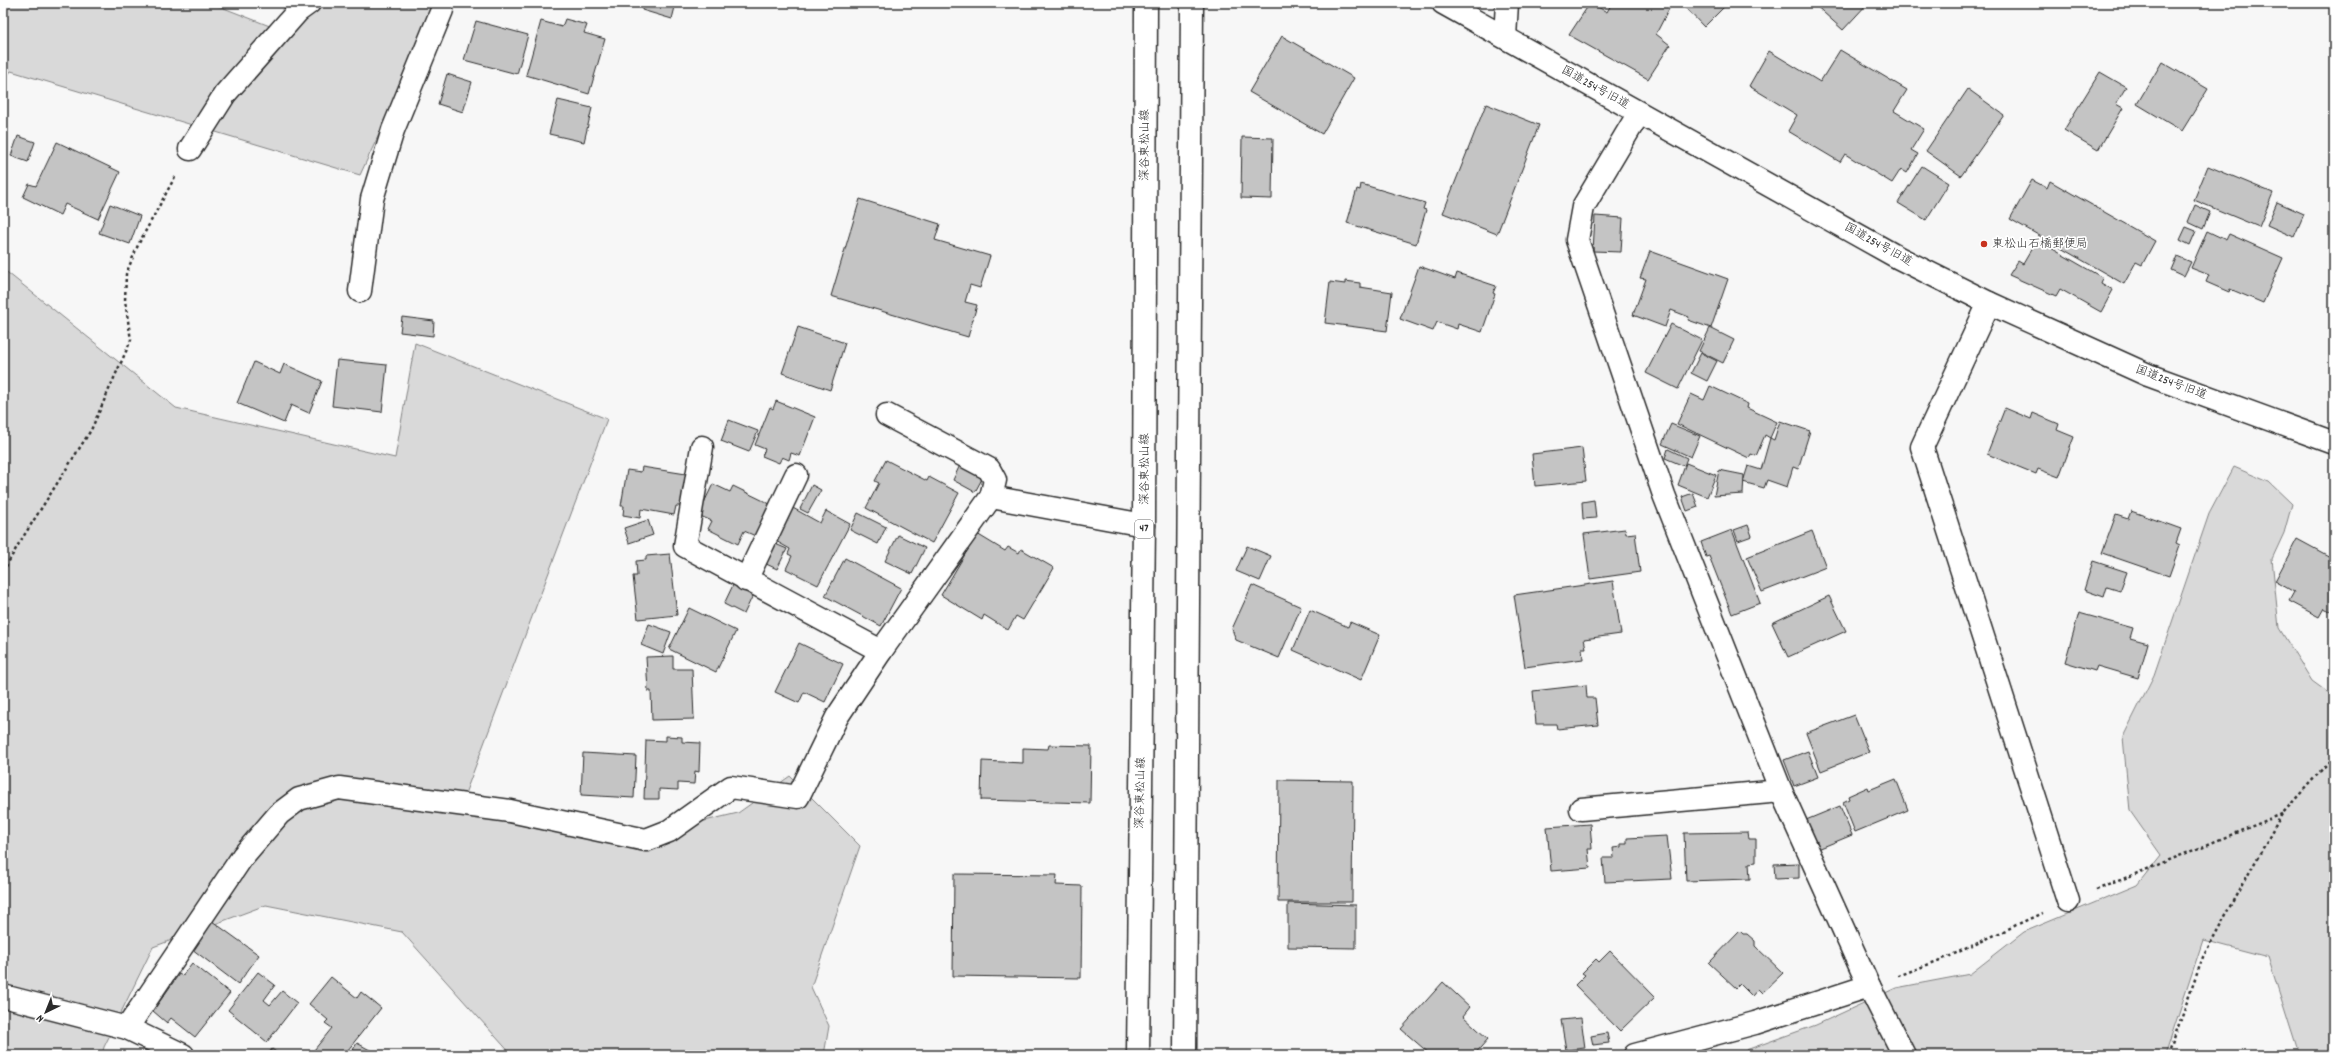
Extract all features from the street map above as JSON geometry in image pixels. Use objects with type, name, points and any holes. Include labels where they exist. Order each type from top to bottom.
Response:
[{"type":"street","points":[[190,149],[225,94],[298,11],[309,3]]},
{"type":"street","points":[[360,292],[372,199],[393,130],[442,10],[442,3]]},
{"type":"street","name":"深谷東松山線","points":[[1138,1055],[1144,525],[1146,3]]},
{"type":"street","points":[[1185,1055],[1192,3]]},
{"type":"street","name":"国道254号旧道","points":[[1444,3],[1899,258],[1989,303],[2148,375],[2334,443]]},
{"type":"street","points":[[1505,37],[1507,3]]},
{"type":"street","points":[[1639,112],[1583,207],[1576,240],[1664,496],[1781,790],[1869,986],[1904,1055]]},
{"type":"street","points":[[1989,303],[1922,447],[2068,901]]},
{"type":"street","points":[[126,1028],[243,856],[279,814],[299,799],[339,788],[510,811],[646,840],[669,831],[731,787],[798,797],[837,717],[881,651],[991,497],[995,480],[989,469],[887,414]]},
{"type":"street","points":[[702,447],[685,546],[881,651]]},
{"type":"street","points":[[746,580],[796,475]]},
{"type":"street","points":[[991,497],[1144,525]]},
{"type":"street","points":[[1581,809],[1781,790]]},
{"type":"street","points":[[1635,1055],[1755,1023],[1869,986]]},
{"type":"street","points":[[3,996],[126,1028],[183,1055]]},
{"type":"path","points":[[3,572],[18,545],[91,430],[128,347],[131,340],[125,301],[126,274],[138,245],[190,149]]},
{"type":"path","points":[[2168,1055],[2203,957],[2229,909],[2282,814],[2334,756]]},
{"type":"shaded area","points":[[3,3],[211,3],[290,34],[322,3],[440,3],[360,175],[11,71],[3,81]]},
{"type":"shaded area","points":[[3,269],[176,408],[395,458],[415,343],[607,419],[460,807],[629,839],[738,813],[790,776],[860,846],[811,987],[829,1026],[824,1055],[512,1055],[402,932],[266,905],[153,947],[104,1047],[102,1055],[3,1055]]},
{"type":"shaded area","points":[[2234,467],[2269,482],[2292,504],[2284,533],[2272,559],[2279,628],[2312,681],[2334,697],[2334,1055],[2299,1055],[2268,957],[2203,940],[2165,1055],[1744,1055],[1746,1050],[1816,1025],[1896,988],[1970,974],[2024,932],[2137,885],[2161,855],[2130,811],[2123,737],[2154,675],[2209,514]]},
{"type":"building","points":[[644,3],[676,3],[672,19],[642,10]]},
{"type":"building","points":[[1590,3],[1607,12],[1612,3],[1672,3],[1656,34],[1670,45],[1648,79],[1569,35]]},
{"type":"building","points":[[1681,3],[1724,3],[1726,5],[1704,27]]},
{"type":"building","points":[[1813,3],[1868,3],[1843,30]]},
{"type":"building","points":[[565,19],[587,25],[584,33],[605,39],[589,94],[526,75],[541,21],[562,27]]},
{"type":"building","points":[[476,21],[528,35],[517,74],[464,60]]},
{"type":"building","points":[[1282,36],[1354,78],[1322,134],[1249,92]]},
{"type":"building","points":[[1840,50],[1907,90],[1894,111],[1924,129],[1911,150],[1918,154],[1907,173],[1901,169],[1892,183],[1845,154],[1840,162],[1788,131],[1797,115],[1749,86],[1769,51],[1820,82]]},
{"type":"building","points":[[2162,62],[2208,89],[2182,131],[2137,104]]},
{"type":"building","points":[[2100,72],[2126,87],[2116,104],[2123,108],[2098,150],[2064,130]]},
{"type":"building","points":[[447,74],[472,82],[463,112],[438,104]]},
{"type":"building","points":[[1968,89],[2004,115],[1961,176],[1926,151]]},
{"type":"building","points":[[558,100],[592,108],[584,142],[549,134]]},
{"type":"building","points":[[1486,104],[1539,125],[1497,234],[1443,213]]},
{"type":"building","points":[[18,136],[35,142],[28,162],[11,156]]},
{"type":"building","points":[[1242,137],[1273,138],[1272,199],[1241,198]]},
{"type":"building","points":[[57,142],[120,172],[98,219],[65,204],[60,215],[23,197],[29,184],[36,186]]},
{"type":"building","points":[[1922,166],[1949,183],[1926,220],[1898,203]]},
{"type":"building","points":[[2208,166],[2273,193],[2259,227],[2194,200]]},
{"type":"building","points":[[2032,180],[2047,188],[2050,181],[2155,241],[2142,265],[2136,262],[2124,284],[2010,219]]},
{"type":"building","points":[[1361,184],[1425,203],[1423,209],[1426,210],[1416,244],[1347,223],[1357,189],[1360,190]]},
{"type":"building","points":[[860,199],[940,224],[935,240],[990,256],[980,288],[970,285],[965,302],[977,305],[968,337],[831,296]]},
{"type":"building","points":[[2277,202],[2304,214],[2294,237],[2267,225]]},
{"type":"building","points":[[110,204],[140,216],[130,244],[99,233]]},
{"type":"building","points":[[2195,205],[2210,212],[2203,229],[2188,222]]},
{"type":"building","points":[[1595,216],[1623,218],[1621,252],[1593,251]]},
{"type":"building","points":[[2186,227],[2196,231],[2190,245],[2180,240]]},
{"type":"building","points":[[2207,231],[2226,240],[2229,234],[2283,258],[2263,303],[2230,289],[2229,292],[2206,282],[2209,275],[2191,268]]},
{"type":"building","points":[[2037,240],[2103,278],[2101,283],[2113,290],[2101,312],[2060,289],[2056,296],[2009,275],[2018,261],[2023,264]]},
{"type":"building","points":[[1650,251],[1728,279],[1711,328],[1688,320],[1689,317],[1671,310],[1665,327],[1633,315],[1646,279],[1640,278]]},
{"type":"building","points":[[2177,256],[2191,262],[2184,276],[2171,270]]},
{"type":"building","points":[[1419,266],[1455,279],[1457,273],[1496,286],[1493,293],[1495,294],[1482,332],[1458,324],[1457,329],[1437,322],[1433,331],[1400,319]]},
{"type":"building","points":[[1345,281],[1360,283],[1360,287],[1392,292],[1387,331],[1325,323],[1330,282],[1345,284]]},
{"type":"building","points":[[402,317],[434,321],[433,336],[400,332]]},
{"type":"building","points":[[1671,324],[1702,340],[1678,389],[1646,373]]},
{"type":"building","points":[[798,327],[845,343],[830,390],[782,373]]},
{"type":"building","points":[[1710,328],[1734,340],[1723,363],[1699,351]]},
{"type":"building","points":[[1701,353],[1717,361],[1707,381],[1691,373]]},
{"type":"building","points":[[337,360],[387,365],[382,412],[332,406]]},
{"type":"building","points":[[254,362],[280,374],[284,364],[322,381],[309,413],[291,405],[284,423],[237,403]]},
{"type":"building","points":[[1710,386],[1748,404],[1747,408],[1777,422],[1770,438],[1765,435],[1756,456],[1751,454],[1749,458],[1677,424],[1691,394],[1704,400]]},
{"type":"building","points":[[776,401],[815,417],[800,456],[791,453],[789,460],[782,457],[779,463],[762,456],[765,449],[755,445],[770,407],[773,409]]},
{"type":"building","points":[[2005,408],[2031,419],[2033,413],[2059,424],[2057,430],[2074,437],[2059,477],[2038,469],[2036,474],[1987,454]]},
{"type":"building","points":[[729,420],[758,431],[749,452],[721,441]]},
{"type":"building","points":[[1780,421],[1810,431],[1798,469],[1793,467],[1787,487],[1767,480],[1764,488],[1743,482],[1748,466],[1761,470],[1770,438],[1774,440]]},
{"type":"building","points":[[1671,424],[1700,436],[1691,457],[1662,444]]},
{"type":"building","points":[[1582,448],[1586,481],[1535,486],[1532,454]]},
{"type":"building","points":[[1668,449],[1687,458],[1684,466],[1665,458]]},
{"type":"building","points":[[886,460],[927,481],[929,477],[959,493],[932,543],[866,508],[879,483],[875,481]]},
{"type":"building","points":[[1686,463],[1716,475],[1707,497],[1678,485]]},
{"type":"building","points":[[960,465],[983,477],[975,492],[953,480]]},
{"type":"building","points":[[642,467],[686,474],[681,506],[676,506],[674,515],[641,509],[640,518],[623,515],[624,506],[621,506],[627,470],[641,472]]},
{"type":"building","points":[[1719,470],[1744,475],[1743,494],[1714,496]]},
{"type":"building","points":[[713,484],[730,492],[733,486],[772,505],[758,537],[744,531],[738,544],[708,529],[712,521],[698,515]]},
{"type":"building","points":[[812,485],[821,490],[808,513],[800,509]]},
{"type":"building","points":[[1693,493],[1698,507],[1687,511],[1682,497]]},
{"type":"building","points":[[1594,500],[1596,518],[1583,519],[1582,502]]},
{"type":"building","points":[[791,507],[820,523],[826,511],[850,524],[818,585],[786,569],[792,556],[788,554],[790,549],[774,540]]},
{"type":"building","points":[[2131,511],[2181,529],[2176,543],[2180,545],[2169,576],[2102,553],[2116,515],[2128,519]]},
{"type":"building","points":[[858,513],[886,527],[878,544],[850,530]]},
{"type":"building","points":[[648,520],[653,535],[629,543],[624,528]]},
{"type":"building","points":[[1748,525],[1752,536],[1738,541],[1734,530]]},
{"type":"building","points":[[1625,529],[1626,534],[1635,533],[1640,572],[1590,579],[1584,534]]},
{"type":"building","points":[[1732,530],[1760,603],[1732,614],[1709,556],[1706,557],[1701,542]]},
{"type":"building","points":[[1812,531],[1826,567],[1762,592],[1747,557]]},
{"type":"building","points":[[977,534],[1005,551],[1008,547],[1019,553],[1021,549],[1054,568],[1023,620],[1016,616],[1008,630],[984,615],[982,620],[941,595]]},
{"type":"building","points":[[898,535],[925,548],[912,574],[885,561]]},
{"type":"building","points":[[2297,539],[2334,559],[2334,613],[2324,608],[2319,617],[2289,601],[2294,592],[2275,581]]},
{"type":"building","points":[[773,543],[787,549],[777,569],[764,563]]},
{"type":"building","points":[[1247,546],[1271,556],[1260,581],[1236,571]]},
{"type":"building","points":[[670,554],[677,615],[638,619],[633,576],[637,576],[636,561],[646,560],[646,556]]},
{"type":"building","points":[[845,558],[901,588],[881,626],[825,596]]},
{"type":"building","points":[[2093,561],[2127,572],[2120,591],[2107,587],[2104,597],[2084,590]]},
{"type":"building","points":[[1613,581],[1621,634],[1584,639],[1586,648],[1582,648],[1583,659],[1525,667],[1514,595]]},
{"type":"building","points":[[734,583],[754,593],[744,614],[724,604]]},
{"type":"building","points":[[1252,585],[1301,607],[1279,658],[1236,640],[1232,629]]},
{"type":"building","points":[[1829,596],[1846,631],[1788,657],[1772,623]]},
{"type":"building","points":[[689,608],[736,631],[716,672],[669,649]]},
{"type":"building","points":[[1310,610],[1348,627],[1350,622],[1380,635],[1361,680],[1293,650]]},
{"type":"building","points":[[2079,613],[2133,628],[2130,638],[2148,643],[2138,678],[2097,666],[2095,671],[2065,662]]},
{"type":"building","points":[[649,624],[671,632],[663,654],[641,645]]},
{"type":"building","points":[[799,643],[843,664],[825,702],[804,692],[799,703],[775,692]]},
{"type":"building","points":[[673,656],[673,669],[692,669],[694,719],[652,720],[651,691],[648,691],[646,657]]},
{"type":"building","points":[[1586,685],[1587,698],[1595,698],[1598,725],[1557,729],[1556,724],[1536,724],[1533,691]]},
{"type":"building","points":[[1854,715],[1869,752],[1821,771],[1806,733]]},
{"type":"building","points":[[666,736],[682,737],[682,742],[700,743],[699,772],[695,771],[694,784],[678,783],[678,790],[659,789],[659,799],[644,799],[646,740],[666,741]]},
{"type":"building","points":[[1049,745],[1091,746],[1090,803],[981,800],[982,761],[1023,763],[1023,748],[1048,749]]},
{"type":"building","points":[[1808,751],[1818,777],[1794,786],[1784,760]]},
{"type":"building","points":[[583,753],[636,756],[634,798],[581,795]]},
{"type":"building","points":[[1896,779],[1908,810],[1855,832],[1843,802],[1849,799],[1848,796],[1868,787],[1869,790]]},
{"type":"building","points":[[1279,780],[1353,781],[1352,902],[1278,902]]},
{"type":"building","points":[[1840,806],[1852,835],[1818,849],[1806,820]]},
{"type":"building","points":[[1590,824],[1592,849],[1588,849],[1590,868],[1551,871],[1547,827]]},
{"type":"building","points":[[1747,832],[1748,839],[1756,839],[1756,862],[1749,863],[1750,879],[1686,881],[1684,833]]},
{"type":"building","points":[[1667,836],[1672,879],[1605,882],[1603,858],[1614,858],[1613,848],[1621,847],[1621,844],[1627,844],[1627,838]]},
{"type":"building","points":[[1799,863],[1799,878],[1775,879],[1774,864]]},
{"type":"building","points":[[954,874],[1057,875],[1056,885],[1082,886],[1081,978],[953,976]]},
{"type":"building","points":[[1288,903],[1356,905],[1356,948],[1288,947]]},
{"type":"building","points":[[212,921],[259,955],[238,984],[192,949]]},
{"type":"building","points":[[1740,931],[1743,934],[1747,934],[1755,941],[1755,946],[1783,973],[1762,993],[1758,989],[1752,996],[1740,984],[1736,988],[1709,963]]},
{"type":"building","points":[[1610,951],[1655,997],[1620,1031],[1575,985],[1585,975],[1582,973],[1596,959],[1599,962]]},
{"type":"building","points":[[192,963],[230,993],[195,1037],[171,1018],[167,1023],[153,1011],[179,974],[182,976]]},
{"type":"building","points":[[258,972],[275,985],[264,1000],[270,1005],[282,991],[297,1003],[267,1042],[228,1010]]},
{"type":"building","points":[[331,977],[357,998],[361,992],[381,1008],[344,1055],[310,1055],[332,1028],[325,1023],[328,1020],[309,1004]]},
{"type":"building","points":[[1443,982],[1470,1007],[1463,1016],[1488,1039],[1474,1055],[1431,1055],[1401,1029]]},
{"type":"building","points":[[1581,1018],[1585,1048],[1566,1050],[1561,1020]]},
{"type":"building","points":[[1607,1033],[1609,1043],[1593,1045],[1591,1036]]},
{"type":"building","points":[[357,1043],[379,1055],[350,1055]]},
{"type":"building","points":[[272,1049],[280,1055],[267,1055]]},
{"type":"place","name":"東松山石橋郵便局","points":[[1984,244]]}]
